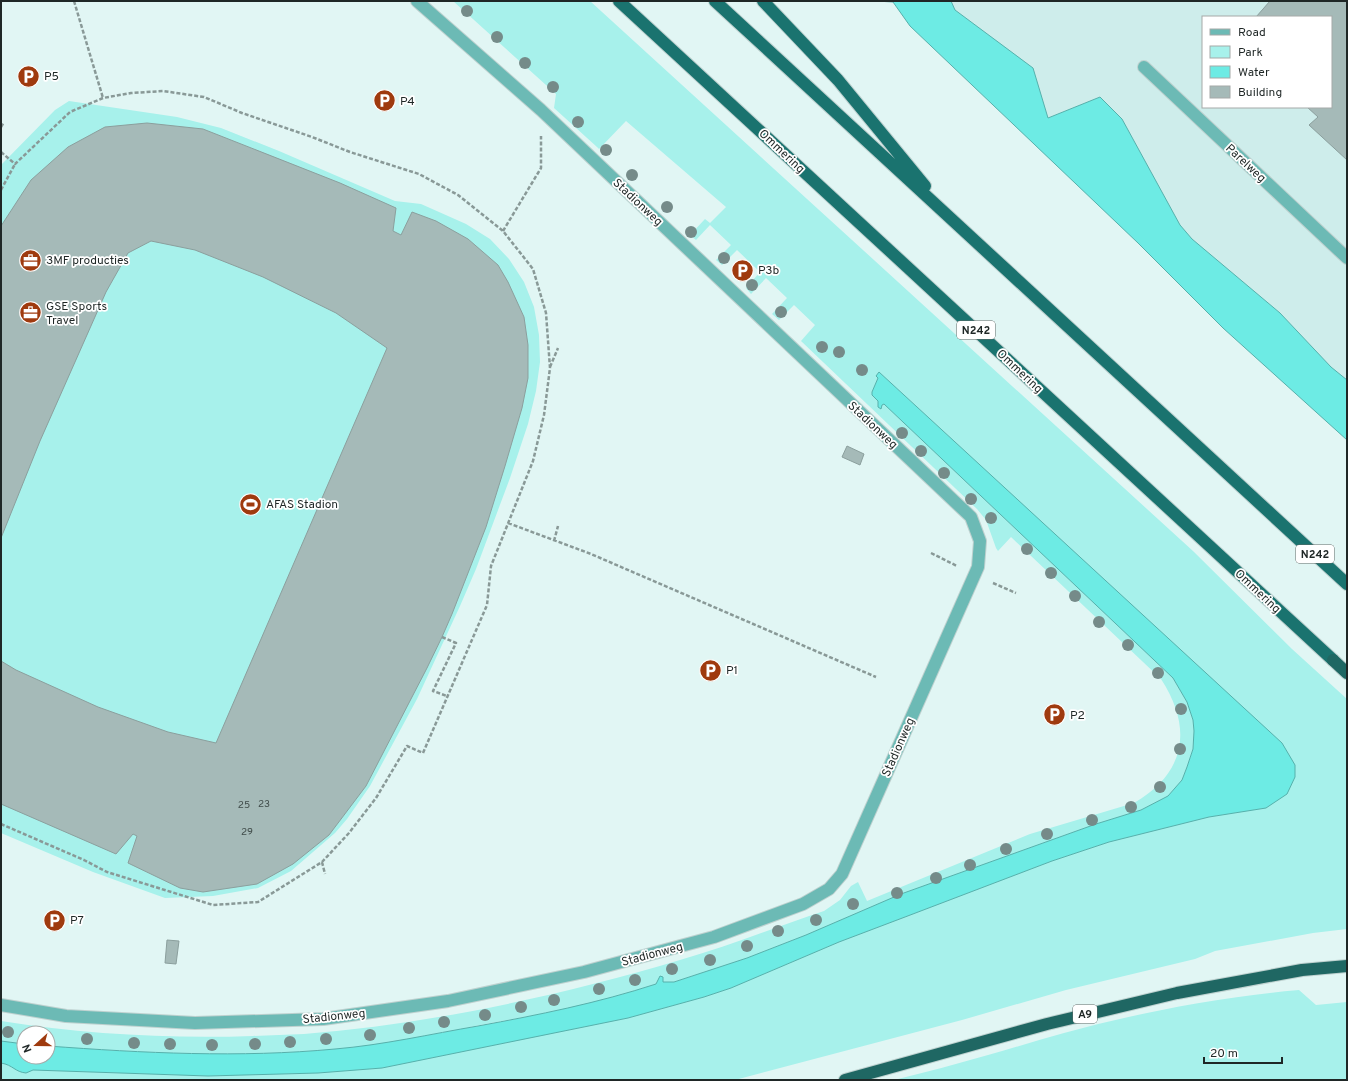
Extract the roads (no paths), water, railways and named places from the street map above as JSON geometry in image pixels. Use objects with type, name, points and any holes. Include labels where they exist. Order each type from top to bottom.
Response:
[{"type":"highway","name":"Ommering","points":[[619,1],[1347,673]]},
{"type":"highway","name":"N242","points":[[715,1],[1347,584]]},
{"type":"highway","name":"N242","points":[[763,1],[838,80],[952,219]]},
{"type":"highway","name":"A9","points":[[845,1080],[1047,1024],[1177,993],[1302,970],[1347,966]]},
{"type":"street","name":"Stadionweg","points":[[1,1006],[66,1016],[195,1023],[323,1019],[448,1001],[584,972],[714,937],[803,904],[829,889],[842,874],[978,567],[980,541],[971,517],[541,110],[417,1]]},
{"type":"street","name":"Parelweg","points":[[1144,67],[1347,258]]},
{"type":"water","points":[[876,1],[951,1],[955,10],[1033,68],[1048,118],[1100,97],[1122,119],[1180,225],[1192,239],[1280,313],[1331,367],[1347,380],[1347,440],[1223,328],[1138,243],[910,26],[893,2]]},
{"type":"water","points":[[879,372],[1282,743],[1295,765],[1295,777],[1287,794],[1266,808],[1209,817],[1109,842],[1052,861],[839,942],[731,988],[628,1018],[382,1068],[318,1073],[208,1076],[33,1070],[26,1073],[1,1063],[1,1041],[16,1043],[16,1065],[56,1065],[56,1047],[192,1054],[299,1052],[389,1042],[568,1008],[656,984],[660,976],[663,977],[663,982],[674,982],[747,958],[806,935],[901,894],[1096,824],[1141,810],[1168,796],[1182,780],[1193,749],[1194,731],[1193,720],[1187,702],[1173,678],[884,404],[882,405],[881,409],[878,407],[878,401],[872,395],[878,378],[876,376]]},
{"type":"place","name":"P5","points":[[28,76]]},
{"type":"place","name":"P4","points":[[384,101]]},
{"type":"place","name":"3MF producties","points":[[31,260]]},
{"type":"place","name":"P3b","points":[[742,270]]},
{"type":"place","name":"GSE Sports Travel","points":[[31,313]]},
{"type":"place","name":"AFAS Stadion","points":[[251,504]]},
{"type":"place","name":"P1","points":[[710,670]]},
{"type":"place","name":"P2","points":[[1054,715]]},
{"type":"place","name":"P7","points":[[55,920]]}]
